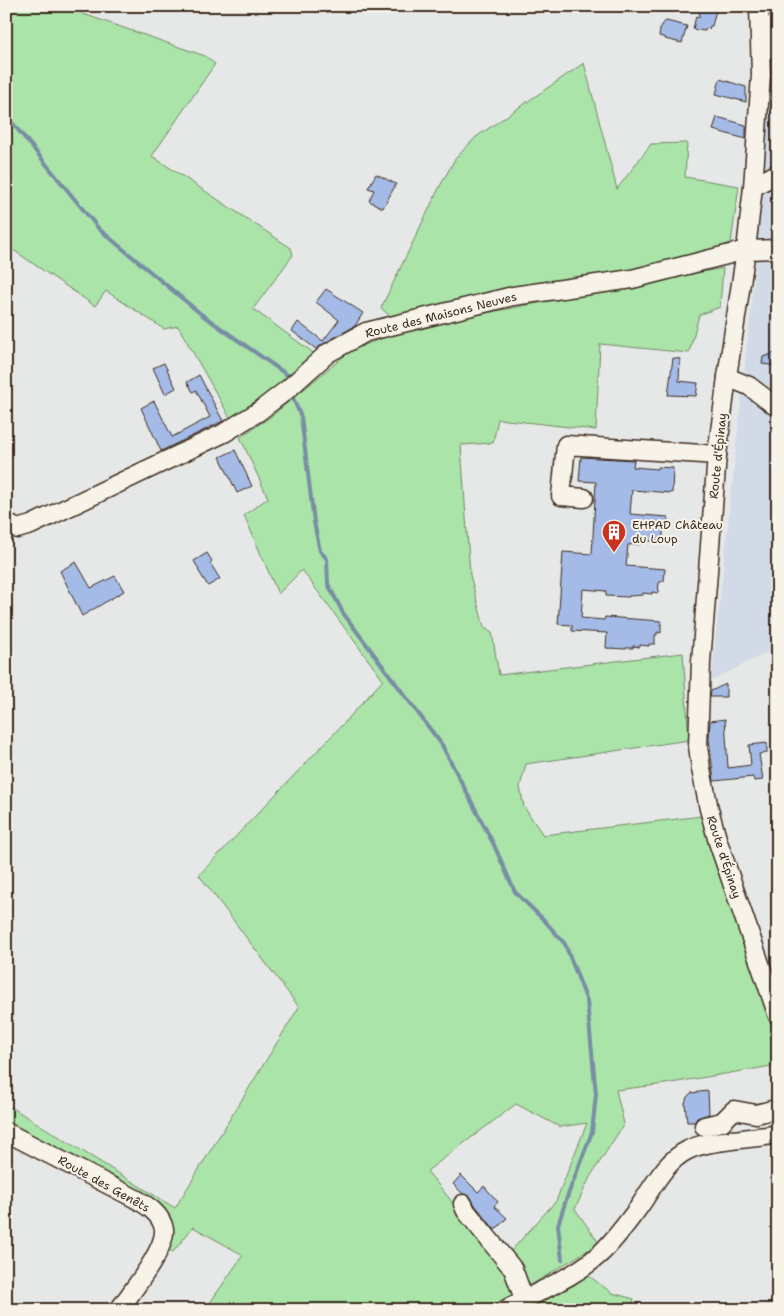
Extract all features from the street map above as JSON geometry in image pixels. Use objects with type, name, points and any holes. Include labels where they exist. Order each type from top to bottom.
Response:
[{"type":"street","name":"Route d'Épinay","points":[[759,6],[768,52],[760,75],[753,187],[746,250],[717,455],[701,662],[698,746],[709,809],[718,842],[778,1016]]},
{"type":"street","points":[[768,52],[778,18]]},
{"type":"street","points":[[753,187],[778,173]]},
{"type":"street","name":"Route des Maisons Neuves","points":[[10,530],[31,525],[224,433],[258,412],[328,354],[366,332],[513,296],[632,279],[746,250],[778,249]]},
{"type":"street","points":[[727,377],[749,386],[778,408]]},
{"type":"street","points":[[584,498],[561,496],[566,445],[717,455]]},
{"type":"street","points":[[704,1126],[722,1122],[734,1110],[756,1114],[778,1107]]},
{"type":"street","name":"Route des Genêts","points":[[6,1132],[136,1199],[151,1208],[160,1219],[164,1231],[160,1246],[152,1262],[119,1310]]},
{"type":"street","points":[[505,1310],[575,1272],[601,1253],[637,1209],[662,1172],[682,1153],[690,1148],[709,1143],[778,1134]]},
{"type":"street","points":[[463,1204],[466,1211],[513,1269],[524,1299]]},
{"type":"shaded area","points":[[768,6],[778,6],[778,647],[711,681],[756,262],[761,108]]},
{"type":"green space","points":[[6,6],[66,6],[66,8],[205,56],[215,64],[152,156],[291,248],[293,255],[253,309],[315,354],[274,392],[233,423],[178,326],[164,329],[106,291],[95,306],[6,245]]},
{"type":"green space","points":[[584,63],[617,189],[651,144],[687,143],[685,177],[739,186],[731,243],[715,254],[391,317],[381,308],[455,159],[476,137]]},
{"type":"green space","points":[[723,268],[720,307],[699,315],[689,353],[600,344],[596,430],[498,419],[493,443],[461,445],[470,575],[484,627],[492,633],[499,675],[683,653],[689,740],[526,764],[520,787],[524,807],[543,835],[702,816],[778,1040],[778,1065],[665,1084],[616,1090],[624,1124],[590,1177],[575,1209],[599,1243],[491,1310],[205,1310],[243,1255],[193,1227],[173,1252],[164,1247],[165,1220],[6,1128],[6,1104],[175,1208],[299,1007],[199,875],[383,680],[302,570],[278,594],[244,515],[268,498],[240,437],[269,418],[350,351],[390,335],[449,320]],"holes":[[[516,1104],[560,1127],[587,1123],[556,1201],[501,1262],[427,1171]]]},
{"type":"green space","points":[[585,1273],[612,1293],[634,1299],[631,1310],[516,1310]]},
{"type":"building","points":[[701,6],[717,6],[712,26],[709,29],[706,28],[705,31],[693,29],[696,16],[699,17]]},
{"type":"building","points":[[666,21],[687,26],[682,43],[659,36],[661,25]]},
{"type":"building","points":[[720,79],[746,87],[746,102],[716,94]]},
{"type":"building","points":[[717,117],[746,125],[746,139],[713,130]]},
{"type":"building","points":[[376,174],[396,184],[383,208],[369,201],[374,190],[368,188]]},
{"type":"building","points":[[326,289],[363,313],[355,326],[316,349],[292,331],[298,322],[323,341],[339,320],[316,302]]},
{"type":"building","points":[[778,352],[778,366],[762,364],[763,357]]},
{"type":"building","points":[[673,358],[680,359],[679,381],[698,383],[696,396],[668,395]]},
{"type":"building","points":[[164,363],[176,388],[165,394],[153,368]]},
{"type":"building","points":[[199,375],[223,421],[161,451],[141,408],[154,401],[172,437],[210,417],[196,390],[193,392],[187,382]]},
{"type":"building","points":[[235,450],[252,486],[237,493],[220,457]]},
{"type":"building","name":"EHPAD Château du Loup","points":[[581,457],[634,460],[633,467],[673,468],[672,493],[632,490],[630,514],[668,517],[668,528],[664,528],[662,540],[628,545],[626,566],[665,569],[664,581],[659,583],[658,593],[643,593],[643,595],[629,597],[606,596],[606,591],[583,589],[581,618],[604,620],[605,617],[661,621],[661,633],[657,632],[657,635],[655,635],[655,644],[649,644],[649,646],[640,645],[640,647],[633,646],[633,648],[626,649],[606,648],[607,633],[572,631],[572,625],[558,624],[563,552],[592,554],[596,482],[579,481]]},
{"type":"building","points":[[207,553],[212,561],[210,563],[220,579],[208,586],[194,561]]},
{"type":"building","points":[[76,562],[91,588],[115,576],[124,591],[82,616],[60,571]]},
{"type":"building","points":[[726,684],[726,697],[710,697],[711,691]]},
{"type":"building","points":[[725,719],[728,768],[751,765],[749,745],[767,743],[767,753],[759,754],[763,780],[754,781],[753,777],[714,781],[709,739],[710,721]]},
{"type":"building","points":[[708,1091],[709,1114],[697,1118],[695,1122],[687,1122],[685,1103],[687,1097],[691,1093]]},
{"type":"building","points":[[461,1175],[478,1192],[484,1186],[498,1202],[494,1206],[507,1218],[495,1230],[470,1196],[463,1194],[453,1184]]},
{"type":"waterway","points":[[6,115],[99,229],[201,314],[290,377]]},
{"type":"waterway","points":[[293,398],[301,417],[314,522],[320,551],[327,559],[328,584],[343,613],[442,745],[494,845],[515,892],[565,944],[587,1001],[596,1094],[592,1132],[558,1225],[562,1260]]},
{"type":"place","name":"EHPAD Château du Loup","points":[[614,553]]}]
